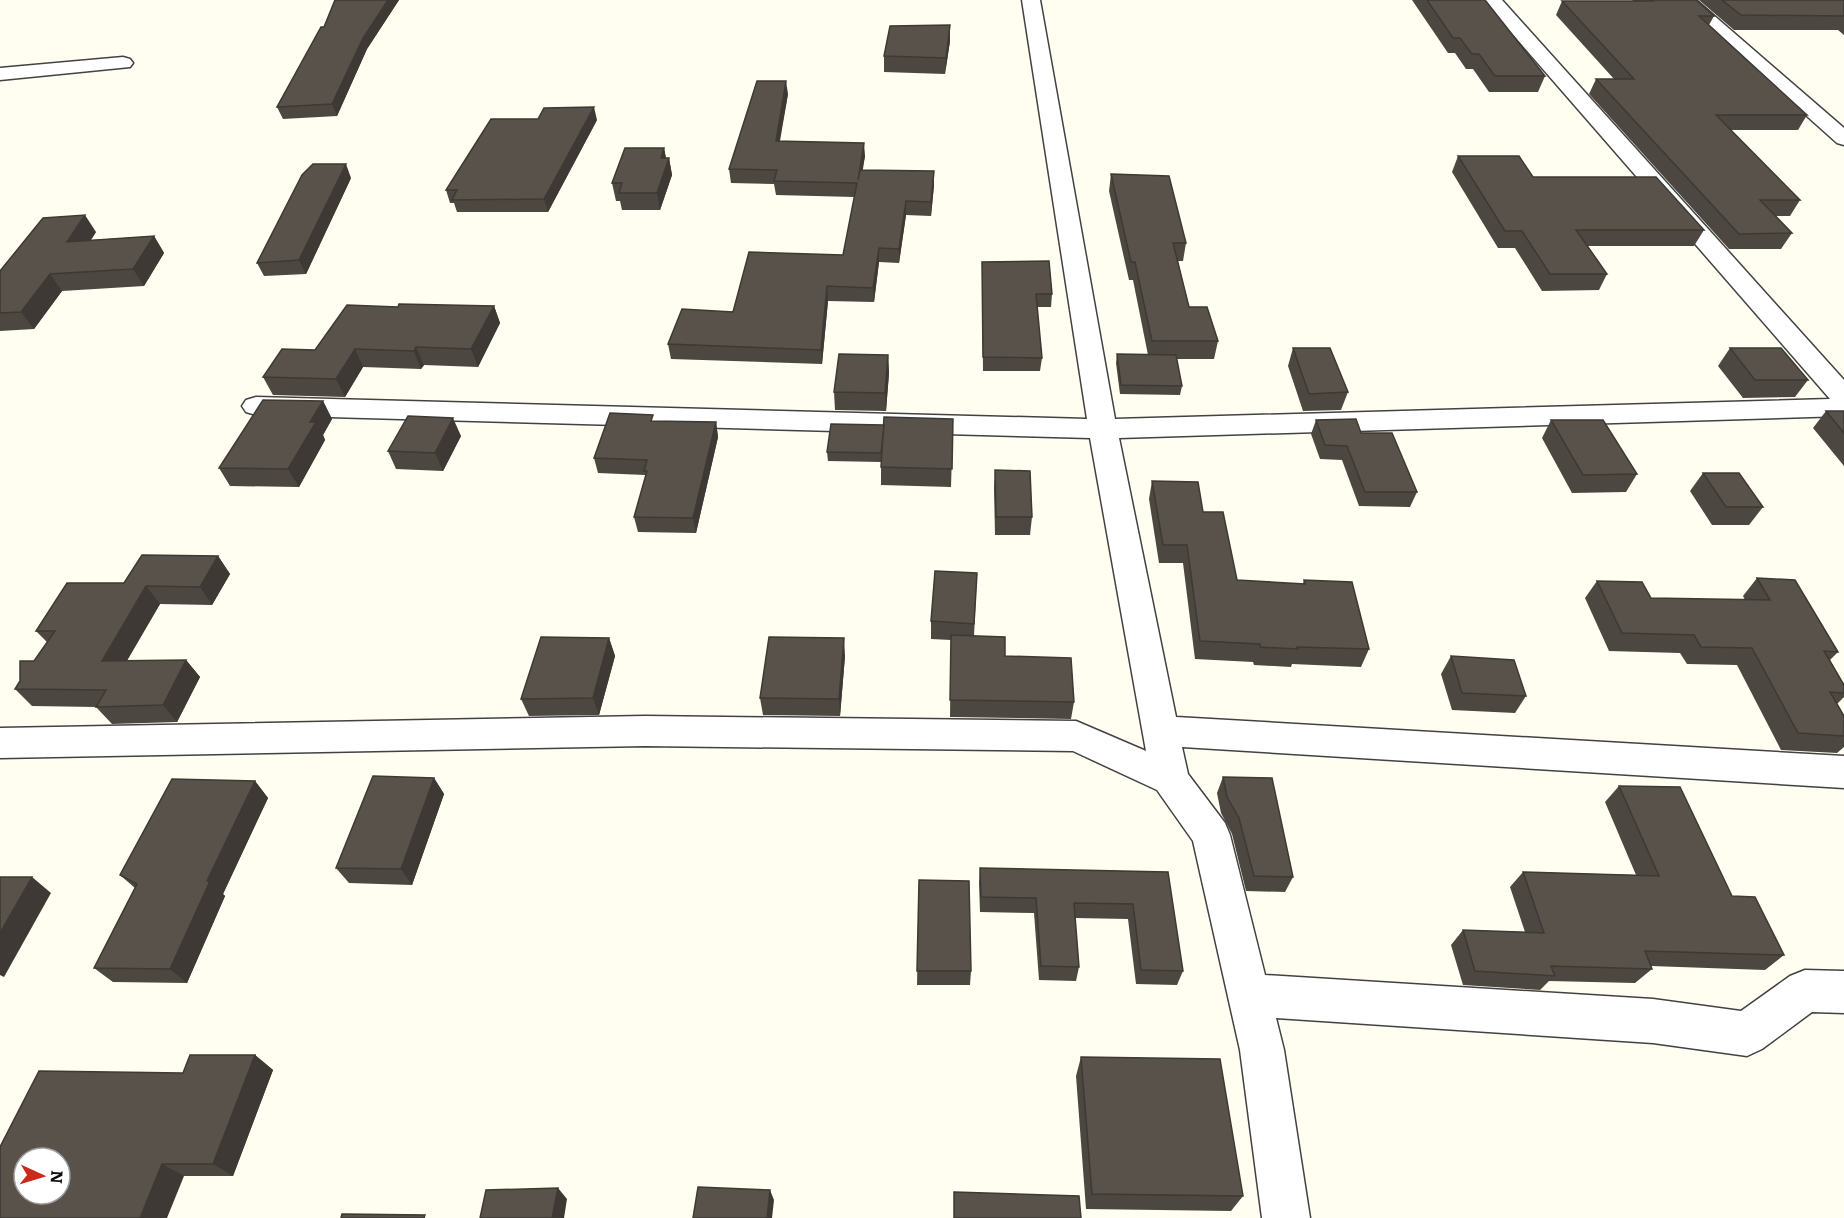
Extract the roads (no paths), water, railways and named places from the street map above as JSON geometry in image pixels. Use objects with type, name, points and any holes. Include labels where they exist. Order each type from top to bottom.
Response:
[{"type":"street","points":[[1031,0],[1103,429],[1170,779],[1211,835],[1262,1050],[1286,1218]]},
{"type":"street","points":[[1492,0],[1844,397]]},
{"type":"street","points":[[1686,0],[1844,139]]},
{"type":"street","points":[[0,74],[123,63]]},
{"type":"street","points":[[256,406],[1103,429],[1844,407]]},
{"type":"street","points":[[0,743],[645,731],[1076,736],[1170,779]]},
{"type":"street","points":[[1162,731],[1844,772]]},
{"type":"street","points":[[1249,995],[1653,1021],[1747,1034],[1804,991],[1844,992]]}]
